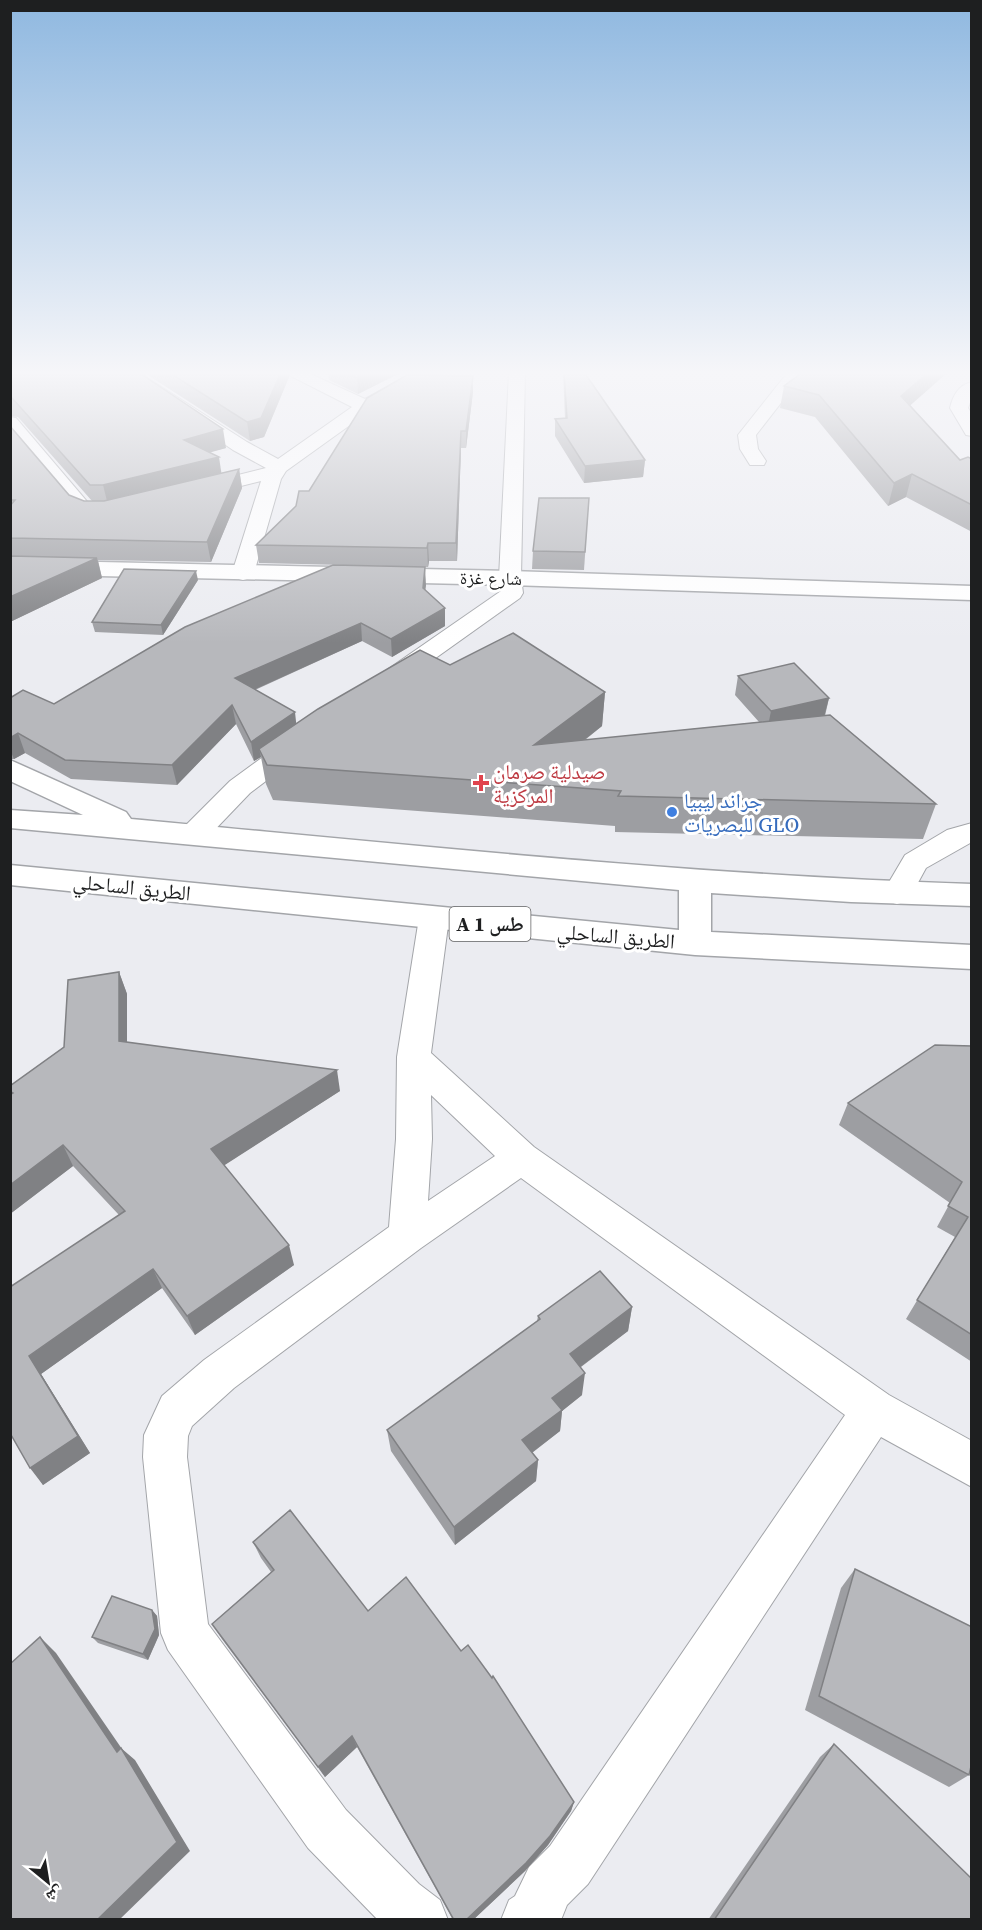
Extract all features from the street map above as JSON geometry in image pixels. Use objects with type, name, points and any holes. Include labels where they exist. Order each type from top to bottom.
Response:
[{"type":"main road","name":"شارع غزة","points":[[10,567],[243,573],[972,608]]},
{"type":"main road","name":"شارع غزة","points":[[10,586],[511,585],[972,593]]},
{"type":"main road","points":[[10,768],[28,780],[136,828]]},
{"type":"main road","points":[[10,819],[195,833],[695,882],[897,894],[972,895]]},
{"type":"main road","name":"الطريق الساحلي","points":[[10,875],[695,943],[972,957]]},
{"type":"main road","points":[[695,882],[695,943]]},
{"type":"street","points":[[44,462],[83,509],[90,513],[108,513],[130,508]]},
{"type":"street","points":[[266,462],[278,469]]},
{"type":"street","points":[[243,573],[271,479],[278,469],[288,462]]},
{"type":"street","points":[[370,693],[511,585],[514,462]]},
{"type":"street","points":[[186,494],[278,469]]},
{"type":"street","points":[[195,833],[240,787],[313,733]]},
{"type":"street","points":[[897,894],[915,862],[957,837],[972,832]]},
{"type":"street","points":[[407,1236],[414,1139],[414,1057],[434,918]]},
{"type":"street","points":[[414,1057],[521,1158],[874,1410],[972,1465]]},
{"type":"street","points":[[420,1920],[400,1903],[327,1829],[185,1633],[165,1457],[166,1435],[177,1411],[219,1374],[407,1236],[521,1158]]},
{"type":"street","points":[[529,1920],[535,1916],[548,1886],[569,1865],[874,1410]]},
{"type":"building","points":[[10,462],[41,462],[69,495],[84,501],[104,501],[239,469],[207,542],[10,538],[10,506],[15,500],[10,500]]},
{"type":"building","points":[[69,462],[198,462],[103,485],[90,485]]},
{"type":"building","points":[[327,462],[460,462],[456,543],[428,543],[427,548],[256,545],[296,506],[299,491],[309,491]]},
{"type":"building","points":[[582,462],[624,462],[585,466]]},
{"type":"building","points":[[876,462],[972,462],[972,505],[912,474],[894,483]]},
{"type":"building","points":[[539,498],[589,498],[585,552],[533,551]]},
{"type":"building","points":[[10,556],[97,558],[10,597]]},
{"type":"building","points":[[333,565],[425,567],[423,588],[445,608],[391,639],[361,623],[235,678],[295,712],[251,742],[232,705],[172,765],[65,760],[18,733],[10,738],[10,698],[23,690],[54,704],[185,627]]},
{"type":"building","points":[[124,569],[196,571],[161,625],[92,622]]},
{"type":"building","points":[[513,633],[605,692],[534,745],[830,715],[936,804],[618,796],[621,791],[267,765],[259,749],[318,709],[420,650],[450,665]]},
{"type":"building","points":[[794,663],[829,698],[771,711],[738,676]]},
{"type":"building","points":[[119,972],[119,1041],[337,1070],[211,1149],[289,1245],[187,1316],[153,1269],[29,1356],[78,1436],[30,1468],[10,1433],[10,1287],[125,1211],[63,1145],[10,1185],[10,1095],[13,1093],[10,1091],[10,1086],[64,1047],[68,980]]},
{"type":"building","points":[[935,1045],[972,1046],[972,1335],[917,1300],[968,1217],[948,1206],[962,1182],[848,1103]]},
{"type":"building","points":[[600,1271],[632,1307],[570,1354],[585,1373],[552,1398],[562,1410],[522,1440],[538,1460],[454,1527],[387,1430],[540,1319],[538,1316]]},
{"type":"building","points":[[290,1510],[368,1611],[406,1577],[461,1651],[468,1645],[492,1678],[493,1676],[574,1802],[550,1836],[526,1863],[466,1920],[454,1920],[352,1736],[318,1767],[212,1624],[274,1570],[253,1542]]},
{"type":"building","points":[[855,1569],[972,1627],[972,1762],[969,1775],[819,1696]]},
{"type":"building","points":[[112,1596],[152,1610],[155,1629],[143,1654],[92,1637]]},
{"type":"building","points":[[40,1637],[117,1752],[121,1748],[177,1842],[97,1920],[10,1920],[10,1664]]},
{"type":"building","points":[[834,1744],[972,1879],[972,1920],[714,1920]]},
{"type":"place","name":"صيدلية صرمان المركزية","points":[[481,783]]},
{"type":"place","name":"جراند ليبيا للبصريات GLO","points":[[672,812]]}]
